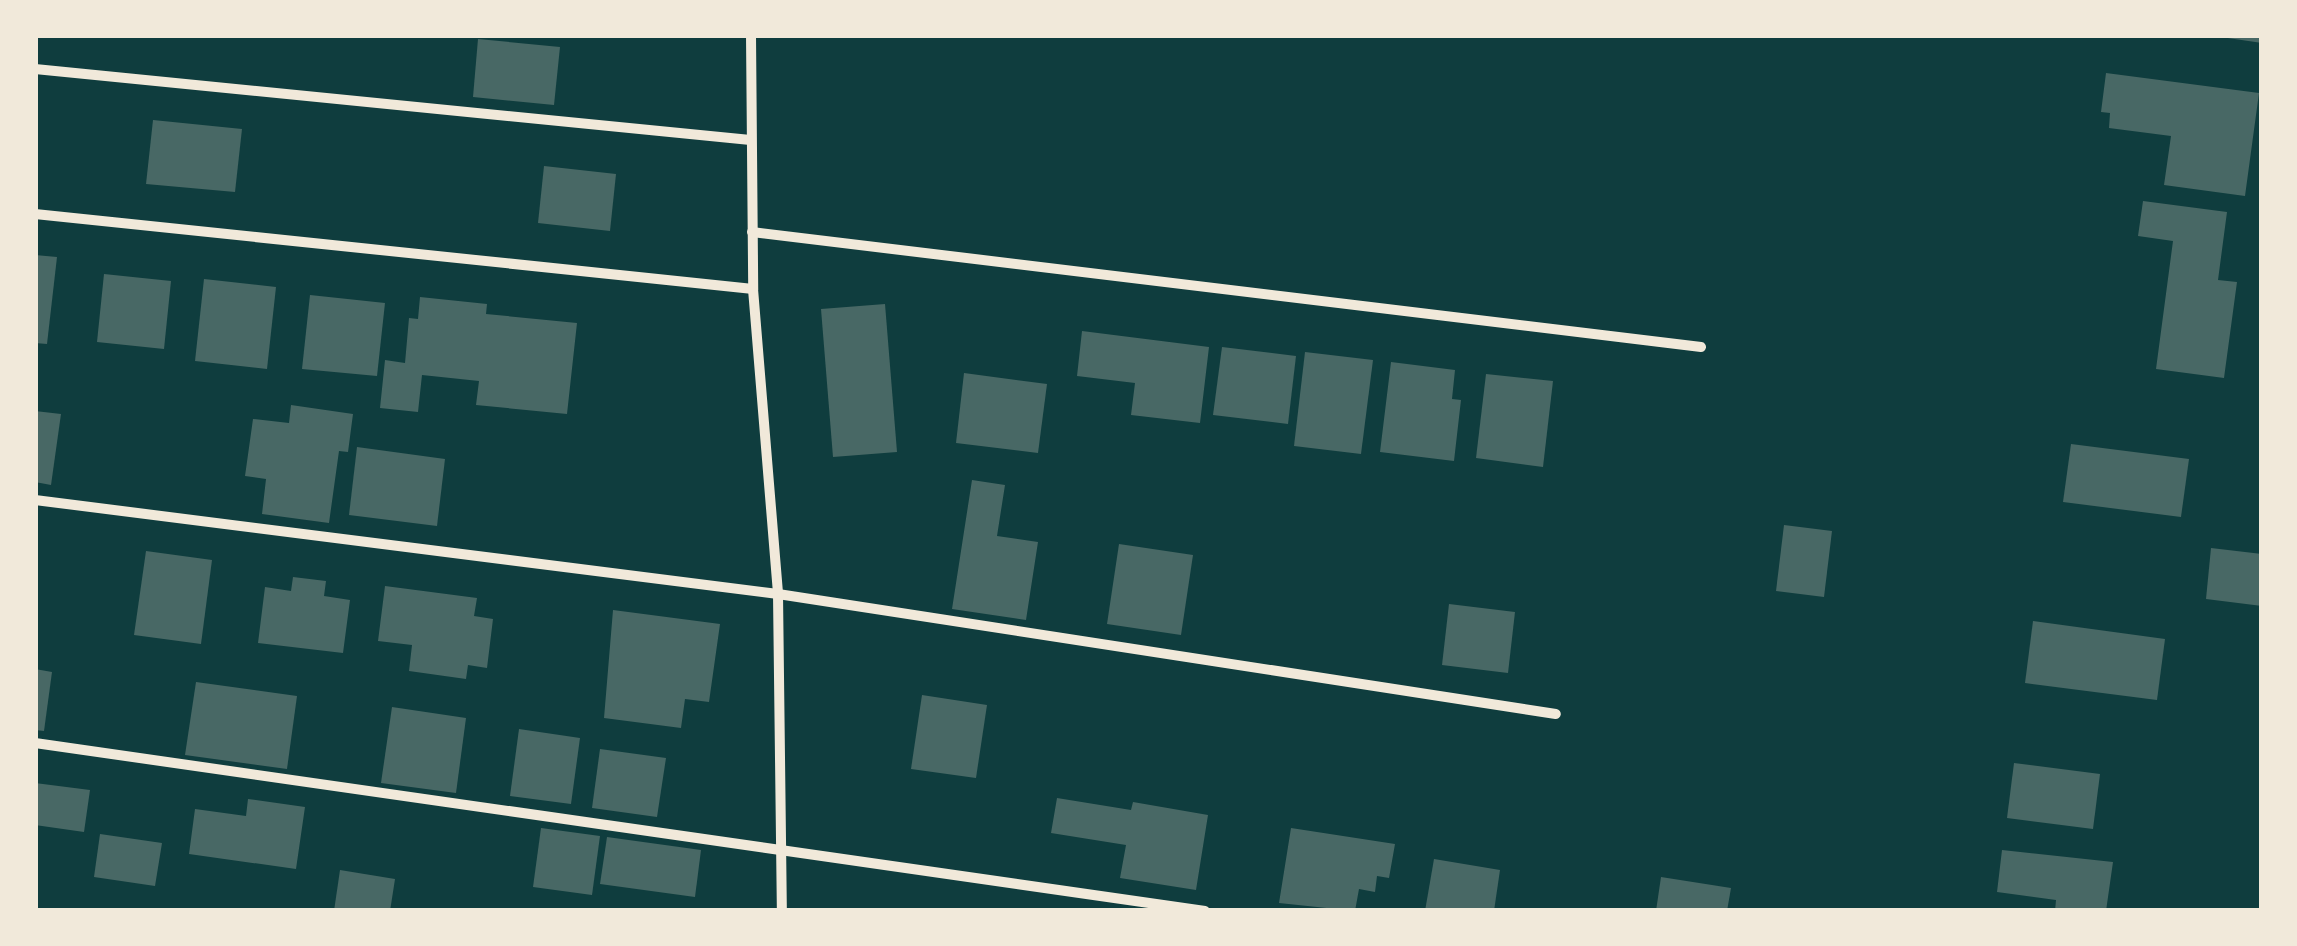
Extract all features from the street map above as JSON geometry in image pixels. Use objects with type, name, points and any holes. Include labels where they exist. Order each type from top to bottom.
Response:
[{"type":"street","points":[[751,35],[754,288],[778,594],[782,911]]},
{"type":"street","points":[[35,69],[750,140]]},
{"type":"street","points":[[35,214],[754,288]]},
{"type":"street","points":[[752,232],[1702,347]]},
{"type":"street","points":[[35,500],[778,594],[1556,714]]},
{"type":"street","points":[[35,743],[1205,911]]},
{"type":"building","points":[[2262,35],[2262,43],[2221,37]]},
{"type":"building","points":[[478,39],[560,47],[554,105],[473,97]]},
{"type":"building","points":[[2106,73],[2259,93],[2245,196],[2164,185],[2171,136],[2109,128],[2110,113],[2101,112]]},
{"type":"building","points":[[153,120],[242,129],[235,192],[146,184]]},
{"type":"building","points":[[544,166],[616,174],[610,231],[538,223]]},
{"type":"building","points":[[2143,201],[2227,212],[2218,280],[2237,282],[2224,378],[2156,369],[2173,241],[2138,236]]},
{"type":"building","points":[[35,255],[57,257],[47,344],[35,343]]},
{"type":"building","points":[[104,274],[171,281],[164,349],[97,342]]},
{"type":"building","points":[[204,279],[276,287],[267,369],[195,361]]},
{"type":"building","points":[[310,295],[385,303],[377,376],[302,369]]},
{"type":"building","points":[[420,297],[487,304],[486,314],[577,323],[567,414],[476,405],[479,381],[422,375],[418,412],[380,408],[385,360],[405,363],[409,318],[418,319]]},
{"type":"building","points":[[885,304],[897,452],[833,457],[821,309]]},
{"type":"building","points":[[1082,331],[1209,347],[1200,423],[1131,415],[1135,383],[1077,376]]},
{"type":"building","points":[[1222,347],[1296,356],[1288,424],[1213,415]]},
{"type":"building","points":[[1305,352],[1373,360],[1361,454],[1294,446]]},
{"type":"building","points":[[1391,362],[1455,370],[1452,399],[1461,400],[1454,461],[1380,452]]},
{"type":"building","points":[[964,373],[1047,384],[1038,453],[956,443]]},
{"type":"building","points":[[1486,374],[1553,381],[1543,467],[1476,458]]},
{"type":"building","points":[[291,405],[353,414],[348,452],[339,451],[329,523],[262,514],[266,479],[245,476],[253,419],[289,423]]},
{"type":"building","points":[[35,411],[61,414],[51,485],[35,482]]},
{"type":"building","points":[[2071,444],[2189,459],[2181,517],[2063,502]]},
{"type":"building","points":[[357,447],[445,459],[437,526],[349,515]]},
{"type":"building","points":[[972,480],[1005,485],[997,536],[1038,542],[1026,620],[952,609]]},
{"type":"building","points":[[1784,525],[1832,531],[1824,597],[1776,591]]},
{"type":"building","points":[[1119,544],[1193,555],[1181,635],[1107,624]]},
{"type":"building","points":[[2211,548],[2262,554],[2262,606],[2206,599]]},
{"type":"building","points":[[146,551],[212,560],[201,644],[134,635]]},
{"type":"building","points":[[293,577],[326,581],[324,596],[350,600],[343,653],[258,643],[265,587],[291,591]]},
{"type":"building","points":[[385,586],[477,598],[474,616],[493,619],[487,668],[468,665],[466,679],[409,671],[412,645],[378,641]]},
{"type":"building","points":[[1449,604],[1515,612],[1508,673],[1442,665]]},
{"type":"building","points":[[613,610],[720,624],[709,702],[685,699],[681,728],[604,718]]},
{"type":"building","points":[[2033,621],[2165,639],[2157,700],[2025,683]]},
{"type":"building","points":[[35,669],[52,672],[44,731],[35,730]]},
{"type":"building","points":[[196,682],[297,696],[287,769],[185,755]]},
{"type":"building","points":[[922,695],[987,705],[976,778],[911,769]]},
{"type":"building","points":[[392,707],[466,718],[456,793],[381,783]]},
{"type":"building","points":[[519,729],[580,738],[571,804],[510,796]]},
{"type":"building","points":[[600,749],[666,758],[657,817],[592,808]]},
{"type":"building","points":[[2014,763],[2100,774],[2093,829],[2007,818]]},
{"type":"building","points":[[35,783],[90,790],[84,832],[35,825]]},
{"type":"building","points":[[1057,798],[1131,810],[1133,802],[1208,815],[1196,890],[1120,878],[1126,845],[1051,833]]},
{"type":"building","points":[[248,799],[305,807],[296,869],[189,854],[195,809],[246,816]]},
{"type":"building","points":[[541,828],[600,836],[592,895],[533,887]]},
{"type":"building","points":[[1291,828],[1395,844],[1389,878],[1377,876],[1375,892],[1359,889],[1355,911],[1279,903]]},
{"type":"building","points":[[100,834],[162,843],[155,886],[94,877]]},
{"type":"building","points":[[607,837],[701,850],[695,897],[600,884]]},
{"type":"building","points":[[2002,850],[2113,862],[2106,911],[2055,911],[2056,900],[1997,892]]},
{"type":"building","points":[[1434,859],[1500,870],[1494,911],[1425,911]]},
{"type":"building","points":[[340,870],[395,879],[390,911],[334,911]]},
{"type":"building","points":[[1661,877],[1731,888],[1727,911],[1656,911]]}]
